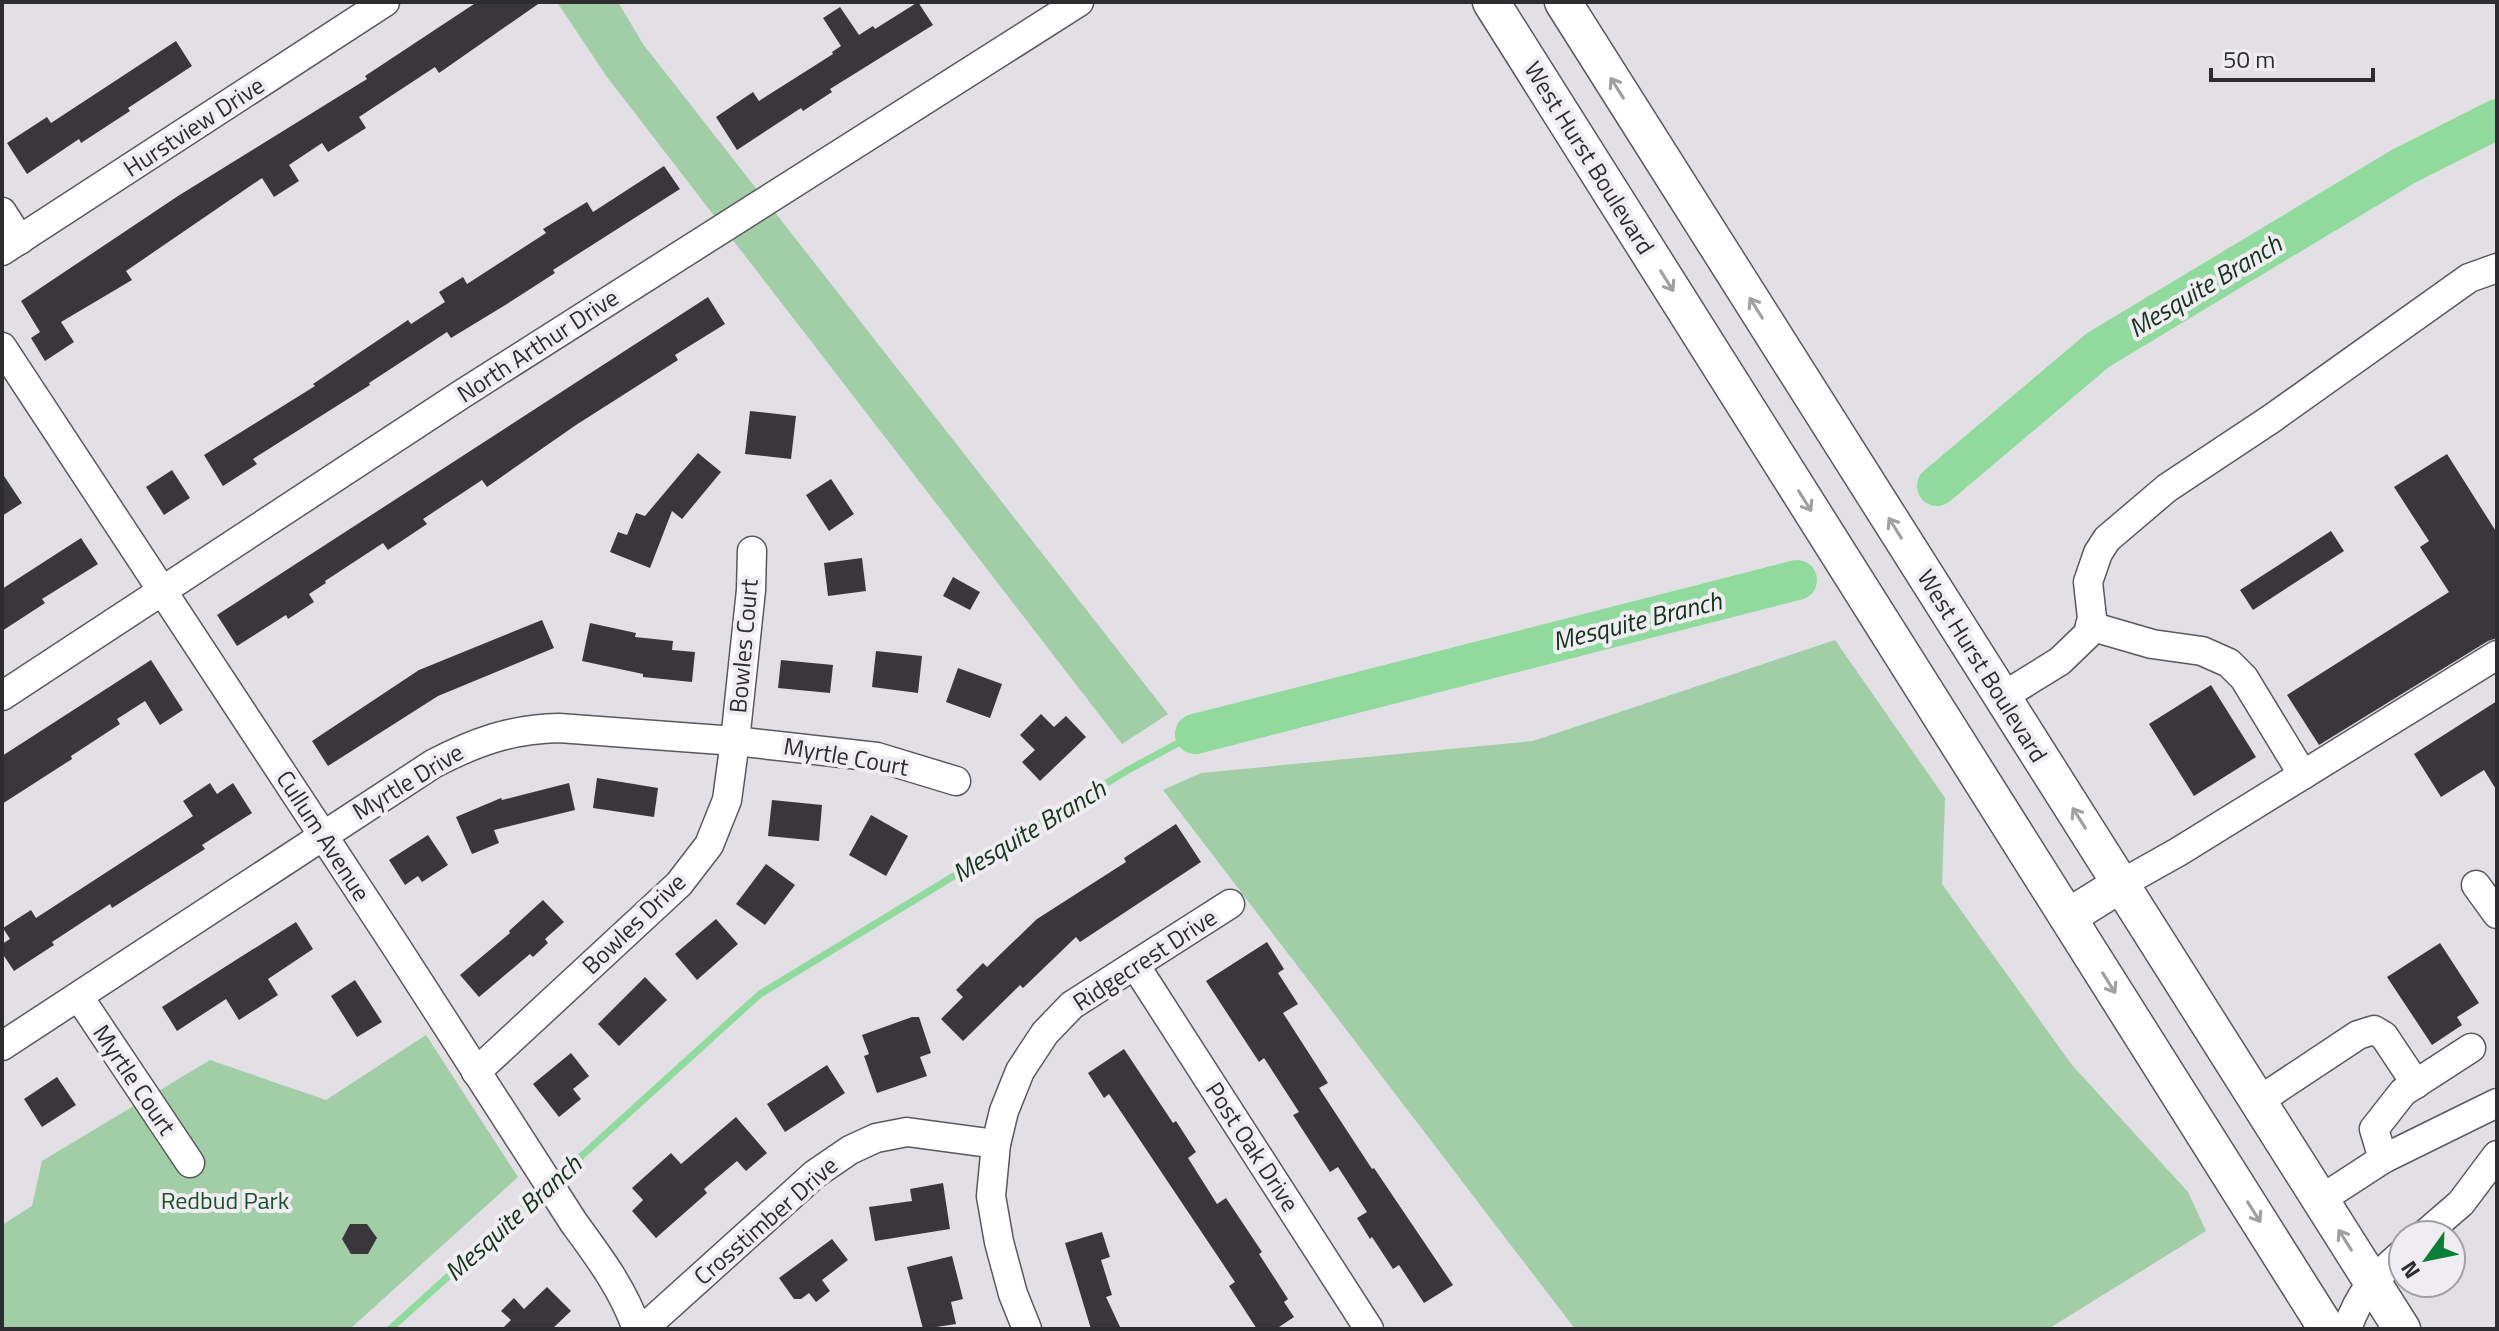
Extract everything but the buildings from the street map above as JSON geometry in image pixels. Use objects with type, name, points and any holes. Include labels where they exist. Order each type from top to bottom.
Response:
[{"type":"main road","name":"West Hurst Boulevard","points":[[1491,2],[2327,1329]]},
{"type":"main road","name":"West Hurst Boulevard","points":[[1563,2],[2402,1329]]},
{"type":"main road","points":[[2068,917],[2121,884]]},
{"type":"street","name":"Hurstview Drive","points":[[11,245],[385,2]]},
{"type":"street","name":"North Arthur Drive","points":[[2,696],[501,369],[1079,2]]},
{"type":"street","points":[[2,212],[11,245]]},
{"type":"street","points":[[2002,697],[2060,661],[2088,634],[2092,618],[2088,582],[2098,553],[2107,539],[2167,488],[2271,419],[2469,278],[2497,268]]},
{"type":"street","name":"Cullum Avenue","points":[[2,347],[574,1223],[606,1267],[640,1329]]},
{"type":"street","name":"Bowles Court","points":[[735,741],[751,590],[752,551]]},
{"type":"street","points":[[2090,626],[2152,644],[2202,651],[2229,663],[2244,678],[2303,775]]},
{"type":"street","points":[[2121,884],[2497,655]]},
{"type":"street","name":"Myrtle Drive","points":[[2,1046],[433,764],[473,744],[533,729],[559,728],[735,741]]},
{"type":"street","name":"Myrtle Court","points":[[735,741],[877,757],[956,781]]},
{"type":"street","name":"Bowles Drive","points":[[476,1072],[679,884],[709,845],[727,800],[735,741]]},
{"type":"street","points":[[2476,885],[2497,914]]},
{"type":"street","name":"Ridgecrest Drive","points":[[1027,1329],[1013,1294],[991,1196],[996,1144],[1004,1111],[1020,1071],[1045,1033],[1072,1005],[1230,904]]},
{"type":"street","name":"Post Oak Drive","points":[[1135,965],[1369,1329]]},
{"type":"street","name":"Myrtle Court","points":[[79,997],[190,1163]]},
{"type":"street","points":[[2257,1102],[2358,1035],[2374,1030],[2384,1036],[2416,1084]]},
{"type":"street","points":[[2383,1159],[2374,1129],[2403,1092],[2471,1048]]},
{"type":"street","points":[[2320,1200],[2383,1159],[2497,1103]]},
{"type":"street","name":"Crosstimber Drive","points":[[640,1329],[815,1174],[850,1150],[876,1138],[907,1132],[996,1144]]},
{"type":"street","points":[[2442,1219],[2461,1203],[2497,1155]]},
{"type":"street","points":[[2347,1329],[2353,1311],[2371,1281],[2387,1267]]},
{"type":"green space","points":[[557,2],[618,2],[643,44],[1168,714],[1122,744],[607,77]]},
{"type":"green space","points":[[1835,640],[1945,798],[1942,884],[2072,1065],[2188,1192],[2206,1231],[2048,1329],[1575,1329],[1163,790],[1201,773],[1533,741]]},
{"type":"green space","name":"Redbud Park","points":[[426,1035],[518,1177],[350,1329],[2,1329],[2,1225],[32,1206],[42,1161],[210,1060],[326,1100]]},
{"type":"waterway","name":"Mesquite Branch","points":[[1937,486],[2098,350],[2404,166],[2497,119]]},
{"type":"waterway","name":"Mesquite Branch","points":[[1195,734],[1797,580]]},
{"type":"waterway","name":"Mesquite Branch","points":[[555,1180],[760,994],[1128,770],[1195,734]]},
{"type":"waterway","name":"Mesquite Branch","points":[[390,1329],[546,1188]]}]
